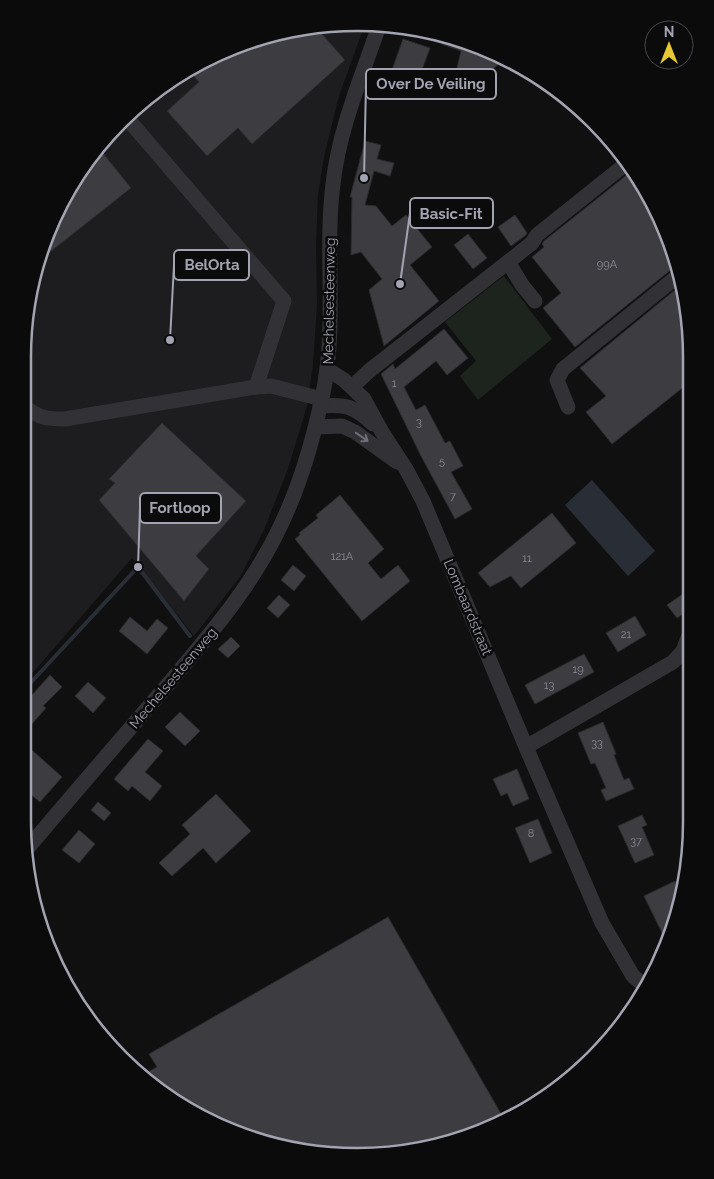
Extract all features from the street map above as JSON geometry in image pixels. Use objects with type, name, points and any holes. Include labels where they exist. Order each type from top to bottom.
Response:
[{"type":"street","name":"Mechelsesteenweg","points":[[32,843],[245,590],[276,535],[291,503],[316,427],[327,369],[331,335],[330,240],[333,183],[338,155],[344,129],[377,32]]},
{"type":"street","points":[[131,123],[284,301],[256,387]]},
{"type":"street","points":[[352,387],[369,371],[532,243],[537,235],[621,167]]},
{"type":"street","points":[[508,262],[522,285],[535,301]]},
{"type":"street","points":[[568,407],[556,380],[563,369],[673,280]]},
{"type":"street","name":"Lombaardstraat","points":[[327,369],[344,380],[364,399],[382,432],[406,469],[426,510],[602,924],[633,976],[641,982]]},
{"type":"street","name":"Lombaardstraat","points":[[31,411],[48,419],[65,419],[271,386],[321,402],[346,406],[360,412],[382,432]]},
{"type":"street","name":"Lombaardstraat","points":[[316,427],[342,426],[355,432],[406,469]]},
{"type":"street","points":[[526,747],[674,662],[683,651]]},
{"type":"shaded area","points":[[362,31],[339,96],[324,157],[318,195],[316,244],[317,306],[313,365],[307,406],[288,469],[264,530],[240,577],[194,636],[132,558],[31,675],[32,336],[42,273],[56,232],[86,176],[112,142],[142,112],[176,86],[232,56],[273,42],[314,34]]},
{"type":"shaded area","points":[[504,276],[552,339],[478,400],[460,376],[476,361],[445,322]]},
{"type":"shaded area","points":[[592,480],[655,551],[628,576],[565,505]]},
{"type":"building","points":[[321,33],[345,60],[252,144],[238,128],[207,156],[167,111],[199,82],[193,76],[232,56],[273,42],[314,34]]},
{"type":"building","points":[[403,39],[430,48],[414,91],[388,81]]},
{"type":"building","points":[[442,42],[482,56],[499,64],[480,80],[456,72],[461,51],[442,44]]},
{"type":"building","points":[[365,141],[381,145],[377,159],[394,163],[390,176],[374,171],[365,205],[376,206],[392,226],[406,215],[432,247],[410,265],[439,301],[384,346],[369,290],[382,279],[361,252],[351,255],[352,197],[350,197]]},
{"type":"building","points":[[103,153],[131,188],[49,253],[56,232],[75,194]]},
{"type":"building","points":[[627,175],[658,232],[671,270],[575,347],[543,308],[561,293],[532,257],[544,247],[542,244]]},
{"type":"building","points":[[515,215],[527,233],[511,246],[498,227]]},
{"type":"building","points":[[468,234],[487,258],[473,269],[454,245]]},
{"type":"building","points":[[675,290],[682,336],[683,387],[612,444],[586,412],[606,396],[580,368]]},
{"type":"building","points":[[444,329],[468,358],[447,375],[436,361],[404,387],[416,410],[425,405],[445,443],[450,441],[463,466],[451,472],[472,509],[455,519],[421,456],[381,374],[393,364],[395,369]]},
{"type":"building","points":[[162,423],[246,501],[196,556],[209,569],[184,601],[99,500],[115,483],[109,479]]},
{"type":"building","points":[[340,495],[384,549],[368,563],[381,579],[398,565],[410,581],[362,621],[295,539],[300,535],[299,533],[318,518],[316,515]]},
{"type":"building","points":[[552,513],[576,543],[521,588],[511,576],[490,587],[478,573]]},
{"type":"building","points":[[293,565],[306,576],[294,591],[281,580]]},
{"type":"building","points":[[683,594],[683,614],[677,618],[667,605]]},
{"type":"building","points":[[279,595],[290,605],[278,618],[267,608]]},
{"type":"building","points":[[635,616],[646,635],[618,652],[606,633]]},
{"type":"building","points":[[130,617],[147,631],[157,619],[168,628],[147,654],[119,631]]},
{"type":"building","points":[[231,637],[240,646],[228,658],[218,649]]},
{"type":"building","points":[[584,654],[594,672],[535,704],[525,685]]},
{"type":"building","points":[[50,675],[62,687],[43,706],[46,708],[31,725],[31,696]]},
{"type":"building","points":[[88,682],[106,698],[93,713],[75,696]]},
{"type":"building","points":[[180,712],[200,731],[185,746],[165,727]]},
{"type":"building","points":[[603,722],[624,780],[629,778],[634,789],[606,801],[601,790],[606,788],[595,763],[591,764],[578,733]]},
{"type":"building","points":[[148,739],[163,751],[145,772],[162,786],[150,801],[132,786],[128,791],[114,779]]},
{"type":"building","points":[[31,749],[62,777],[40,802],[31,795]]},
{"type":"building","points":[[517,769],[529,799],[513,806],[507,793],[501,796],[493,779]]},
{"type":"building","points":[[216,794],[251,831],[216,863],[203,848],[172,876],[159,863],[190,834],[182,825]]},
{"type":"building","points":[[98,802],[111,813],[104,821],[91,810]]},
{"type":"building","points":[[642,815],[647,825],[642,827],[654,855],[635,863],[618,826]]},
{"type":"building","points":[[538,819],[552,853],[530,863],[515,828]]},
{"type":"building","points":[[79,830],[95,844],[79,863],[62,850]]},
{"type":"building","points":[[675,881],[676,884],[672,906],[663,934],[644,896]]},
{"type":"building","points":[[388,917],[501,1114],[482,1123],[441,1137],[400,1145],[357,1148],[314,1145],[273,1137],[252,1130],[232,1123],[194,1104],[148,1072],[157,1067],[149,1054]]},
{"type":"waterway","points":[[31,682],[138,567],[190,636]]},
{"type":"place","name":"Over De Veiling","points":[[364,178]]},
{"type":"place","name":"Basic-Fit","points":[[400,284]]},
{"type":"place","name":"BelOrta","points":[[170,340]]},
{"type":"place","name":"Fortloop","points":[[138,567]]}]
